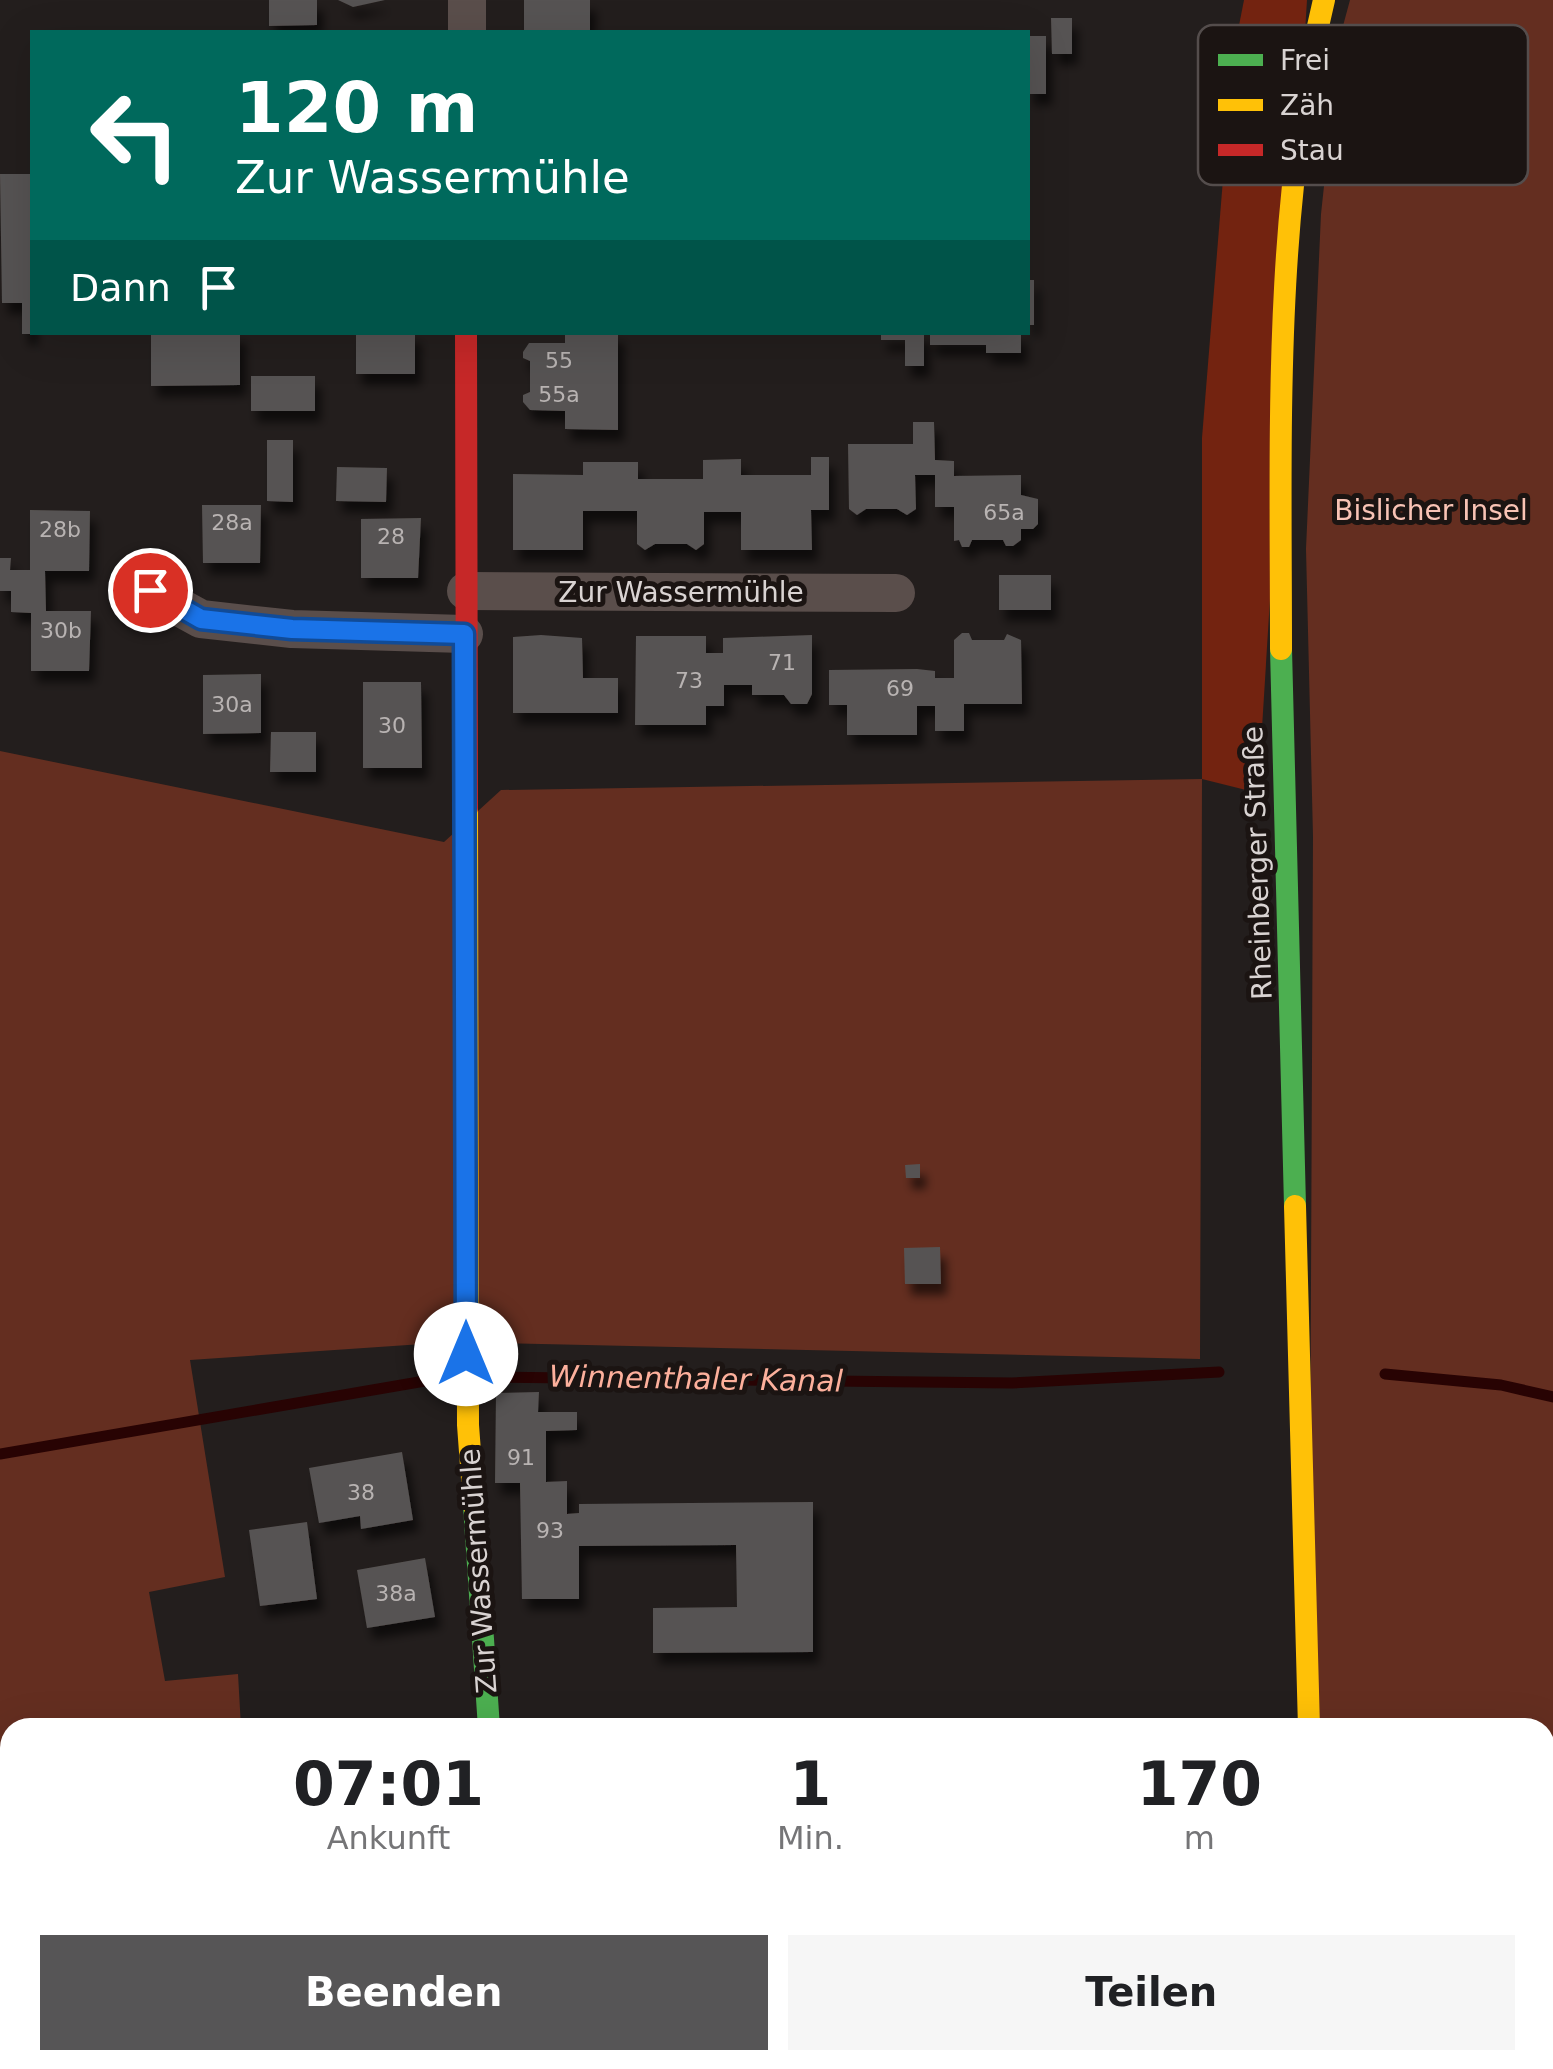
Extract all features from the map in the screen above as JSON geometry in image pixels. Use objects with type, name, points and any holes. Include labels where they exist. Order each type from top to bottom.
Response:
[{"type":"main road","name":"Rheinberger Straße","points":[[1318,25],[1324,0]]},
{"type":"main road","name":"Rheinberger Straße","points":[[1296,185],[1281,339],[1281,684],[1308,1718]]},
{"type":"main road","name":"Zur Wassermühle","points":[[466,335],[466,1354],[488,1718]]},
{"type":"street","points":[[467,0],[467,30]]},
{"type":"street","points":[[150,590],[201,619],[292,629],[464,634]]},
{"type":"street","name":"Zur Wassermühle","points":[[466,591],[896,594]]},
{"type":"green space","name":"Bislicher Insel","points":[[1350,0],[1553,0],[1553,1718],[1309,1718],[1313,836],[1306,549],[1324,185],[1528,185],[1528,25],[1343,25]]},
{"type":"green space","points":[[0,751],[444,842],[501,790],[1202,779],[1200,1359],[452,1342],[190,1360],[225,1577],[149,1592],[165,1681],[238,1674],[240,1718],[0,1718]]},
{"type":"shaded area","points":[[1244,0],[1307,0],[1305,25],[1239,25]]},
{"type":"shaded area","points":[[1223,185],[1296,185],[1258,793],[1202,779],[1202,438]]},
{"type":"building","points":[[269,0],[317,0],[317,25],[269,26]]},
{"type":"building","points":[[338,0],[385,0],[353,7]]},
{"type":"building","points":[[524,0],[590,0],[590,30],[524,30]]},
{"type":"building","points":[[1051,18],[1072,18],[1072,54],[1052,54]]},
{"type":"building","points":[[1030,36],[1046,36],[1046,94],[1030,94]]},
{"type":"building","points":[[0,174],[30,174],[30,334],[22,334],[22,303],[2,303]]},
{"type":"building","points":[[1030,280],[1034,280],[1034,325],[1030,325]]},
{"type":"building","points":[[151,335],[240,335],[240,385],[151,386]]},
{"type":"building","points":[[356,335],[415,335],[415,374],[356,374]]},
{"type":"building","points":[[565,335],[618,335],[618,430],[565,429],[565,411],[530,410],[523,402],[523,395],[530,392],[530,361],[523,358],[529,343],[565,343]]},
{"type":"building","points":[[881,335],[924,335],[924,366],[905,366],[905,340],[881,340]]},
{"type":"building","points":[[930,335],[1021,335],[1021,353],[986,353],[986,345],[930,345]]},
{"type":"building","points":[[251,376],[315,376],[315,411],[251,411]]},
{"type":"building","points":[[913,422],[934,422],[935,460],[954,461],[954,476],[1021,475],[1021,495],[1038,499],[1038,524],[1033,529],[1021,529],[1021,540],[1013,546],[1006,546],[1003,540],[972,540],[969,547],[962,547],[959,540],[954,541],[954,507],[935,507],[935,475],[915,475],[916,509],[907,515],[897,509],[866,509],[857,515],[849,509],[848,444],[913,444]]},
{"type":"building","points":[[267,440],[293,440],[293,502],[267,501]]},
{"type":"building","points":[[811,457],[829,457],[829,510],[811,510],[812,550],[741,550],[741,512],[704,512],[704,544],[696,550],[687,544],[655,544],[645,550],[637,544],[637,511],[583,511],[583,550],[513,550],[513,474],[583,475],[583,462],[638,462],[638,479],[703,479],[703,460],[741,459],[741,475],[811,475]]},
{"type":"building","points":[[337,467],[387,468],[386,502],[336,501]]},
{"type":"building","points":[[202,505],[261,505],[260,563],[203,563]]},
{"type":"building","points":[[30,510],[90,511],[89,571],[45,571],[46,611],[91,611],[89,671],[31,671],[31,613],[11,612],[11,591],[0,591],[0,558],[11,558],[10,570],[30,570]]},
{"type":"building","points":[[421,518],[418,578],[361,578],[361,519]]},
{"type":"building","points":[[999,575],[1051,575],[1051,610],[999,610]]},
{"type":"building","points":[[969,633],[972,640],[1004,640],[1007,634],[1021,640],[1022,704],[964,704],[964,731],[935,731],[935,706],[917,706],[917,735],[847,735],[847,705],[829,705],[829,670],[917,669],[935,671],[935,678],[954,678],[954,640]]},
{"type":"building","points":[[812,635],[812,694],[807,704],[791,704],[784,695],[752,695],[752,685],[724,685],[724,706],[706,706],[706,725],[635,725],[636,636],[706,636],[706,653],[723,653],[723,638]]},
{"type":"building","points":[[513,637],[582,638],[583,678],[618,678],[618,713],[513,713]]},
{"type":"building","points":[[261,674],[261,733],[203,734],[203,675]]},
{"type":"building","points":[[363,682],[421,682],[422,768],[363,768]]},
{"type":"building","points":[[271,732],[316,732],[316,772],[270,772]]},
{"type":"building","points":[[920,1164],[920,1178],[906,1178],[905,1165]]},
{"type":"building","points":[[940,1247],[941,1284],[905,1284],[904,1248]]},
{"type":"building","points":[[539,1392],[538,1412],[577,1412],[577,1430],[546,1431],[546,1482],[567,1481],[567,1514],[579,1513],[579,1504],[813,1502],[813,1652],[653,1653],[653,1608],[737,1607],[736,1545],[579,1546],[579,1599],[522,1599],[520,1483],[495,1483],[496,1393]]},
{"type":"building","points":[[402,1452],[413,1520],[361,1529],[360,1516],[319,1523],[309,1468]]},
{"type":"building","points":[[307,1522],[317,1599],[260,1606],[249,1530]]},
{"type":"building","points":[[425,1558],[435,1617],[367,1628],[357,1570]]},
{"type":"waterway","name":"Winnenthaler Kanal","points":[[483,1377],[1012,1383],[1219,1372]]},
{"type":"waterway","name":"Winnenthaler Kanal","points":[[1385,1374],[1501,1385],[1553,1397]]},
{"type":"waterway","name":"Winnenthaler Kanal","points":[[0,1454],[454,1376]]},
{"type":"traffic: fast","points":[[1281,649],[1295,1206]]},
{"type":"traffic: fast","points":[[474,1506],[488,1718]]},
{"type":"traffic: slow","points":[[1319,25],[1324,0]]},
{"type":"traffic: slow","points":[[1281,649],[1283,323],[1294,185]]},
{"type":"traffic: slow","points":[[467,808],[468,1425],[474,1506]]},
{"type":"traffic: slow","points":[[1295,1206],[1309,1718]]},
{"type":"traffic: jam","points":[[466,335],[467,808]]},
{"type":"route","points":[[150,590],[201,619],[292,629],[464,634],[466,1354]]}]
